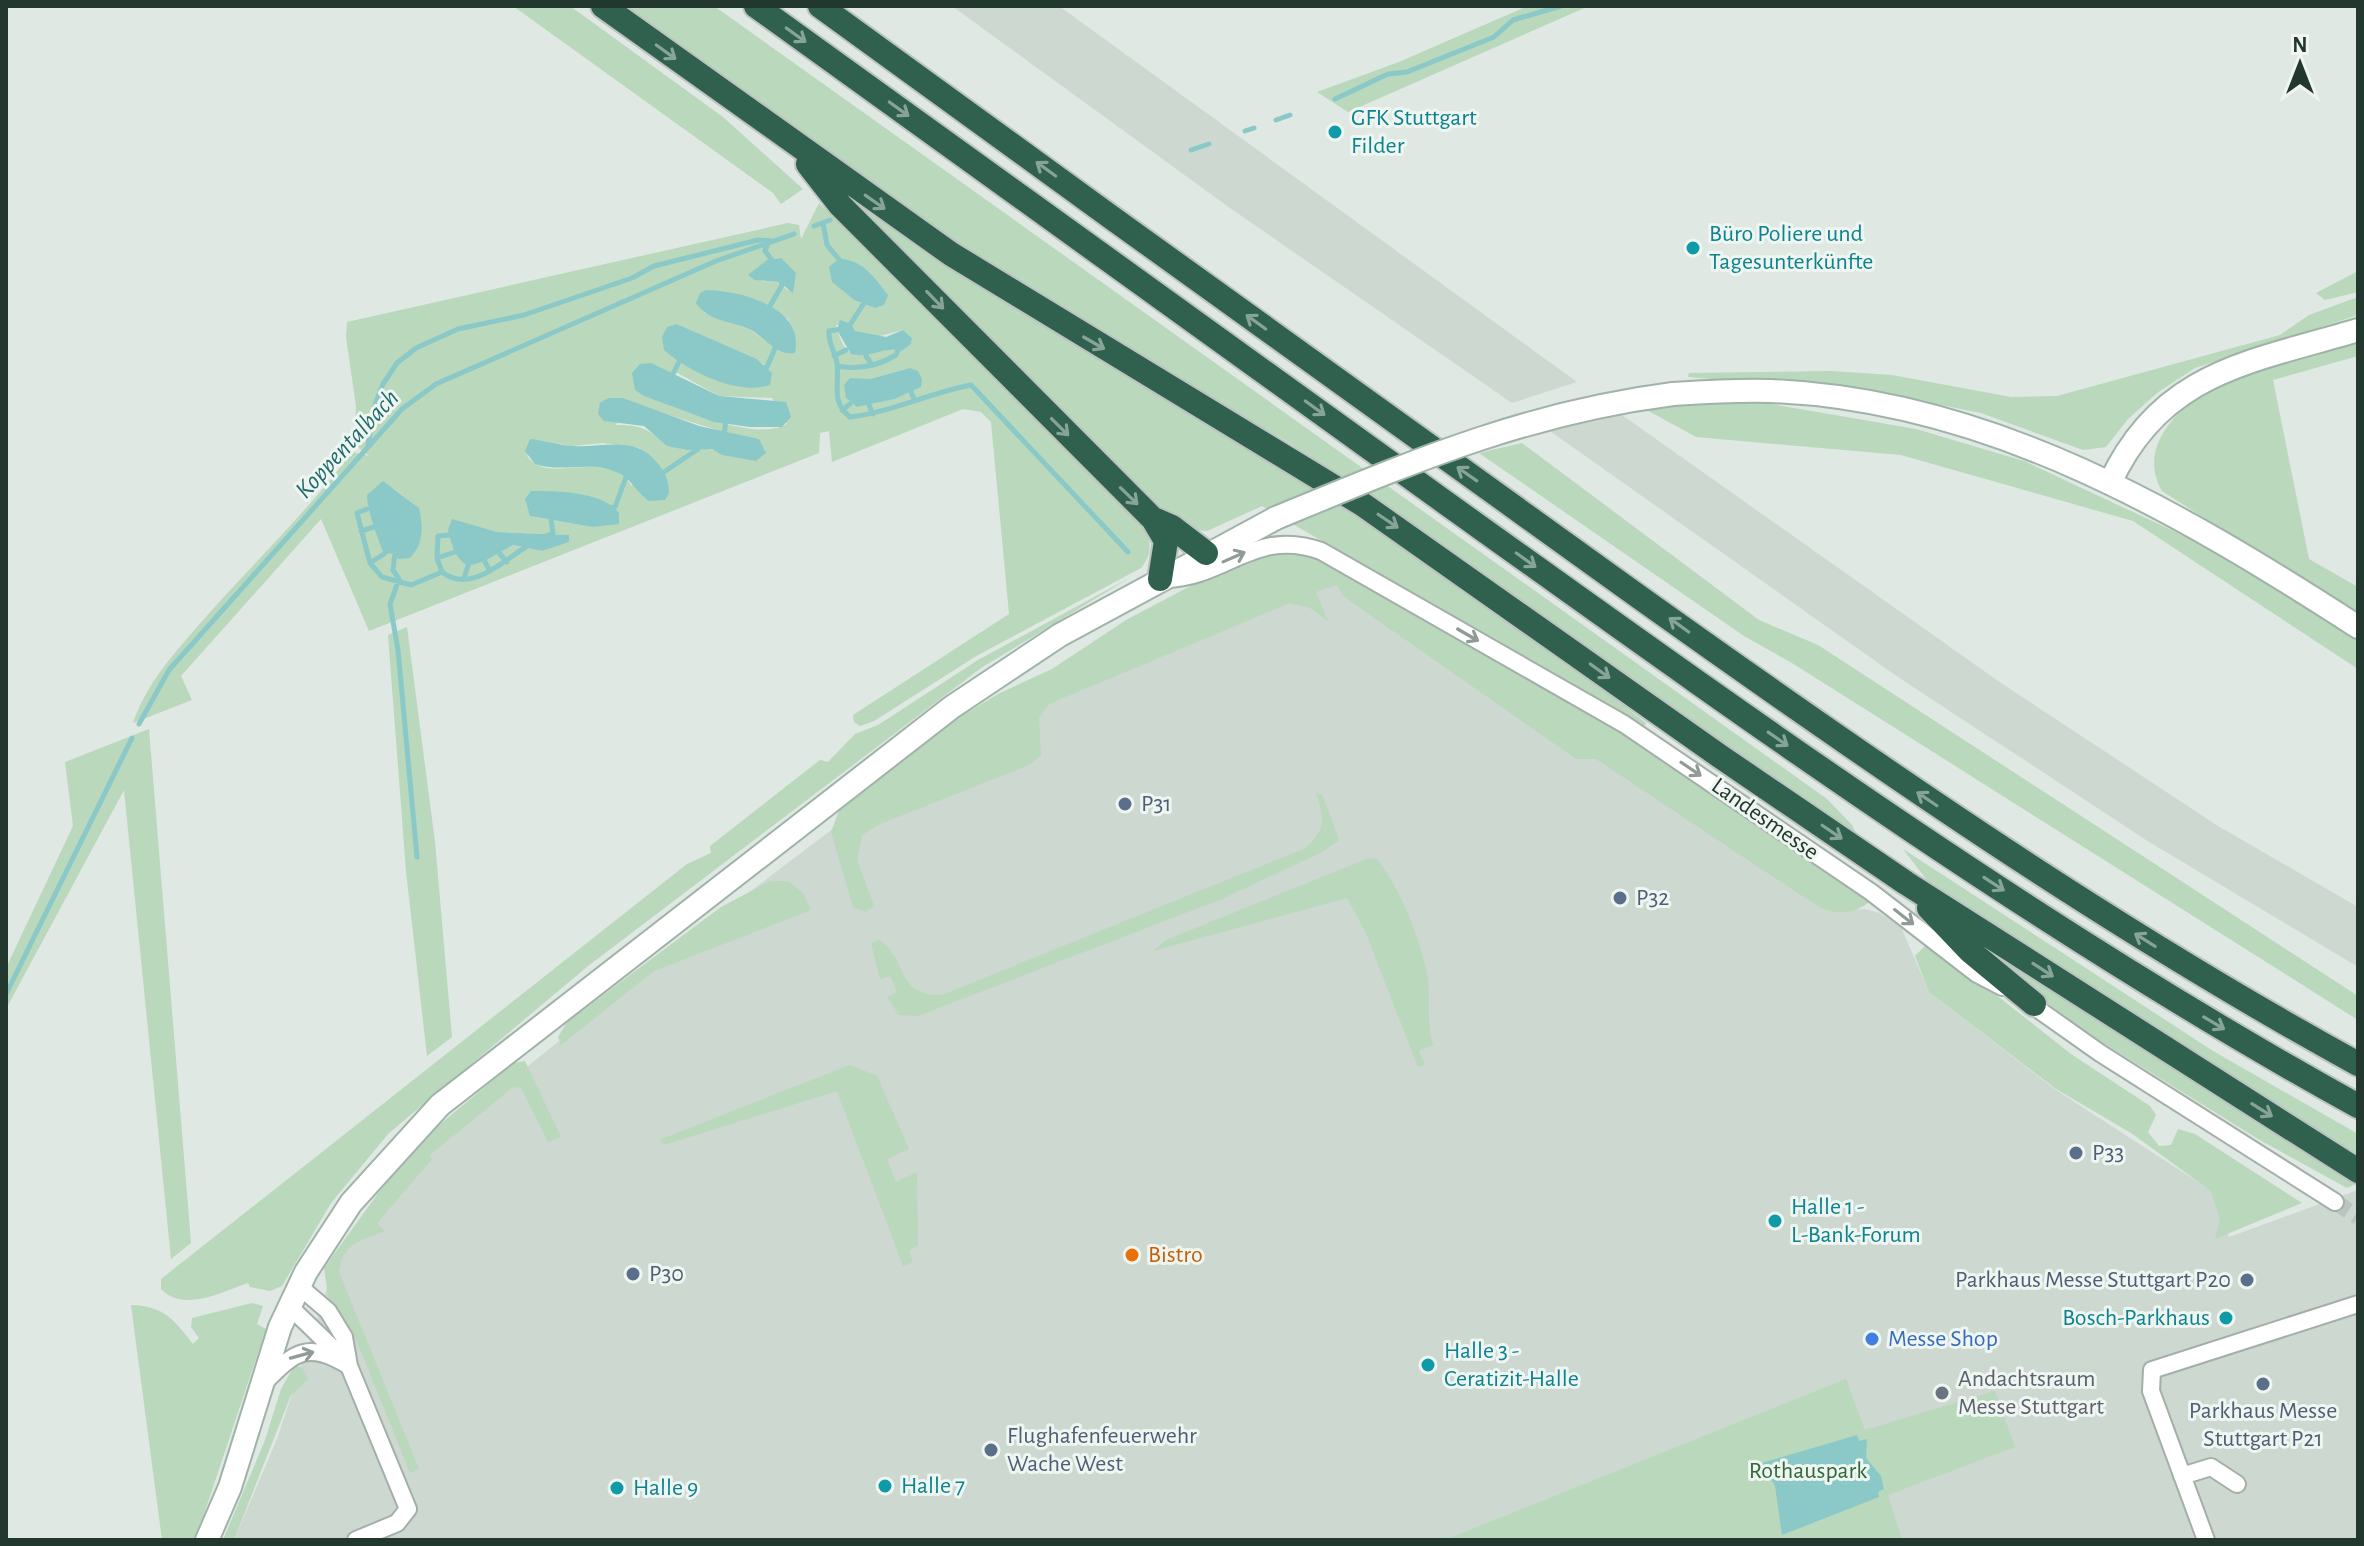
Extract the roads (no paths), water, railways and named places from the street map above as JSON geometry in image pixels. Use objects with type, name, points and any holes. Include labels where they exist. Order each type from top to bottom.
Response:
[{"type":"highway","points":[[603,6],[789,140],[1000,285],[1362,504],[1906,883],[2358,1171]]},
{"type":"highway","points":[[756,6],[1622,631],[1790,747],[2131,972],[2358,1106]]},
{"type":"highway","points":[[820,6],[1448,461],[1861,754],[2042,875],[2184,964],[2358,1064]]},
{"type":"highway","points":[[789,140],[840,205],[1153,519],[1166,541],[1160,579]]},
{"type":"highway","points":[[1153,519],[1172,527],[1206,553]]},
{"type":"highway","points":[[1906,883],[1970,951],[2034,1004]]},
{"type":"main road","points":[[2110,483],[2142,430],[2181,393],[2234,367],[2358,330]]},
{"type":"main road","points":[[207,1540],[230,1487],[294,1296],[331,1233],[375,1173],[440,1105],[952,707],[1060,635],[1206,553],[1276,518],[1413,461],[1511,426],[1615,401],[1673,394],[1772,391],[1891,407],[1996,434],[2169,512],[2358,627]]},
{"type":"street","name":"Landesmesse","points":[[1160,579],[1188,578],[1259,546],[1301,544],[1321,551],[1624,724],[1871,892],[1977,974],[2034,1004],[2100,1053],[2335,1202]]},
{"type":"street","points":[[294,1296],[349,1366]]},
{"type":"street","points":[[294,1296],[328,1311],[344,1337],[349,1366],[408,1509],[397,1523],[356,1540]]},
{"type":"street","points":[[2206,1540],[2151,1391],[2152,1370],[2358,1304]]},
{"type":"street","points":[[263,1384],[287,1359],[305,1351],[325,1353],[349,1366]]},
{"type":"street","points":[[2182,1476],[2211,1467],[2237,1484]]},
{"type":"water","points":[[781,258],[796,273],[793,293],[779,282],[755,280],[748,275],[767,260]]},
{"type":"water","points":[[839,259],[854,262],[873,276],[888,295],[884,305],[875,308],[854,300],[832,282],[829,267]]},
{"type":"water","points":[[706,290],[753,298],[781,313],[796,337],[795,353],[782,352],[751,330],[708,314],[696,303],[700,293]]},
{"type":"water","points":[[840,320],[851,324],[855,331],[886,337],[903,330],[912,338],[911,344],[902,351],[851,354],[837,330]]},
{"type":"water","points":[[677,324],[757,359],[772,373],[770,385],[757,388],[728,384],[686,366],[664,350],[662,337],[667,327]]},
{"type":"water","points":[[651,363],[719,396],[786,402],[791,417],[782,427],[714,422],[644,396],[635,390],[632,373],[640,364]]},
{"type":"water","points":[[910,368],[918,371],[922,379],[921,387],[895,399],[857,407],[846,398],[844,385],[850,378],[870,379]]},
{"type":"water","points":[[608,398],[623,398],[699,426],[759,439],[766,453],[756,461],[722,455],[712,449],[687,450],[667,446],[644,426],[604,421],[598,414],[600,403]]},
{"type":"water","points":[[530,439],[573,446],[619,445],[640,449],[661,468],[668,482],[669,493],[665,500],[649,501],[626,478],[611,470],[535,464],[525,451]]},
{"type":"water","points":[[383,481],[419,508],[421,534],[418,547],[410,558],[398,559],[395,553],[384,554],[376,533],[367,495]]},
{"type":"water","points":[[531,491],[578,494],[602,500],[619,513],[619,524],[592,527],[530,516],[525,499]]},
{"type":"water","points":[[452,519],[497,532],[569,535],[569,542],[542,551],[513,545],[485,561],[468,566],[452,546],[448,530]]},
{"type":"water","points":[[1857,1435],[1859,1441],[1867,1439],[1866,1458],[1881,1476],[1884,1489],[1878,1492],[1879,1497],[1782,1535],[1775,1486],[1767,1472],[1758,1476],[1755,1465]]},
{"type":"waterway","name":"Koppentalbach","points":[[1335,99],[1388,74],[1407,72],[1494,37],[1513,20],[1561,6]]},
{"type":"waterway","name":"Koppentalbach","points":[[1276,120],[1290,115]]},
{"type":"waterway","name":"Koppentalbach","points":[[1245,131],[1254,128]]},
{"type":"waterway","name":"Koppentalbach","points":[[1191,150],[1209,144]]},
{"type":"waterway","name":"Koppentalbach","points":[[814,226],[830,220]]},
{"type":"waterway","points":[[823,223],[827,245],[842,263]]},
{"type":"waterway","name":"Koppentalbach","points":[[139,724],[169,670],[402,409],[436,384],[716,261],[794,234]]},
{"type":"waterway","points":[[368,447],[373,410],[383,384],[397,363],[416,348],[458,329],[524,315],[632,278],[654,266],[758,240],[773,241]]},
{"type":"waterway","points":[[768,243],[765,251],[774,263]]},
{"type":"waterway","points":[[766,313],[782,285],[781,279]]},
{"type":"waterway","points":[[866,300],[848,328],[829,331],[837,363],[838,399],[850,417],[971,385],[1128,552]]},
{"type":"waterway","points":[[761,369],[767,367],[776,346]]},
{"type":"waterway","points":[[834,356],[846,350]]},
{"type":"waterway","points":[[837,366],[853,368],[875,364],[896,355],[898,350]]},
{"type":"waterway","points":[[672,376],[682,356]]},
{"type":"waterway","points":[[866,356],[872,365]]},
{"type":"waterway","points":[[911,392],[915,401]]},
{"type":"waterway","points":[[842,410],[850,404]]},
{"type":"waterway","points":[[869,405],[873,414]]},
{"type":"waterway","points":[[724,439],[726,417]]},
{"type":"waterway","points":[[661,474],[698,449]]},
{"type":"waterway","points":[[610,508],[615,507],[626,477],[631,476]]},
{"type":"waterway","points":[[367,509],[357,513],[370,563],[382,577],[411,585],[442,572],[453,578],[476,577],[499,566],[529,545]]},
{"type":"waterway","points":[[548,535],[553,533],[550,512]]},
{"type":"waterway","points":[[361,531],[377,526]]},
{"type":"waterway","points":[[437,558],[438,536],[449,535]]},
{"type":"waterway","points":[[442,572],[437,558],[455,552]]},
{"type":"waterway","points":[[395,553],[393,570],[399,579],[390,604],[398,650],[417,857]]},
{"type":"waterway","points":[[499,553],[507,562]]},
{"type":"waterway","points":[[370,563],[384,554]]},
{"type":"waterway","points":[[485,562],[490,571]]},
{"type":"waterway","points":[[464,578],[468,566]]},
{"type":"waterway","name":"Koppentalbach","points":[[6,994],[132,738]]},
{"type":"tunnel","points":[[2335,1202],[2358,1217]]},
{"type":"place","name":"GFK Stuttgart Filder","points":[[1335,132]]},
{"type":"place","name":"Büro Poliere und Tagesunterkünfte","points":[[1693,248]]},
{"type":"place","name":"P31","points":[[1125,804]]},
{"type":"place","name":"P32","points":[[1620,898]]},
{"type":"place","name":"P33","points":[[2076,1153]]},
{"type":"place","name":"Halle 1 - L-Bank-Forum","points":[[1775,1221]]},
{"type":"place","name":"Bistro","points":[[1132,1255]]},
{"type":"place","name":"P30","points":[[633,1274]]},
{"type":"place","name":"Parkhaus Messe Stuttgart P20","points":[[2247,1280]]},
{"type":"place","name":"Bosch-Parkhaus","points":[[2226,1318]]},
{"type":"place","name":"Messe Shop","points":[[1872,1339]]},
{"type":"place","name":"Halle 3 - Ceratizit-Halle","points":[[1428,1365]]},
{"type":"place","name":"Parkhaus Messe Stuttgart P21","points":[[2263,1384]]},
{"type":"place","name":"Andachtsraum Messe Stuttgart","points":[[1942,1393]]},
{"type":"place","name":"Flughafenfeuerwehr Wache West","points":[[991,1450]]},
{"type":"place","name":"Halle 7","points":[[885,1486]]},
{"type":"place","name":"Halle 9","points":[[617,1488]]},
{"type":"park label","name":"Rothauspark","points":[[1808,1471]]}]
